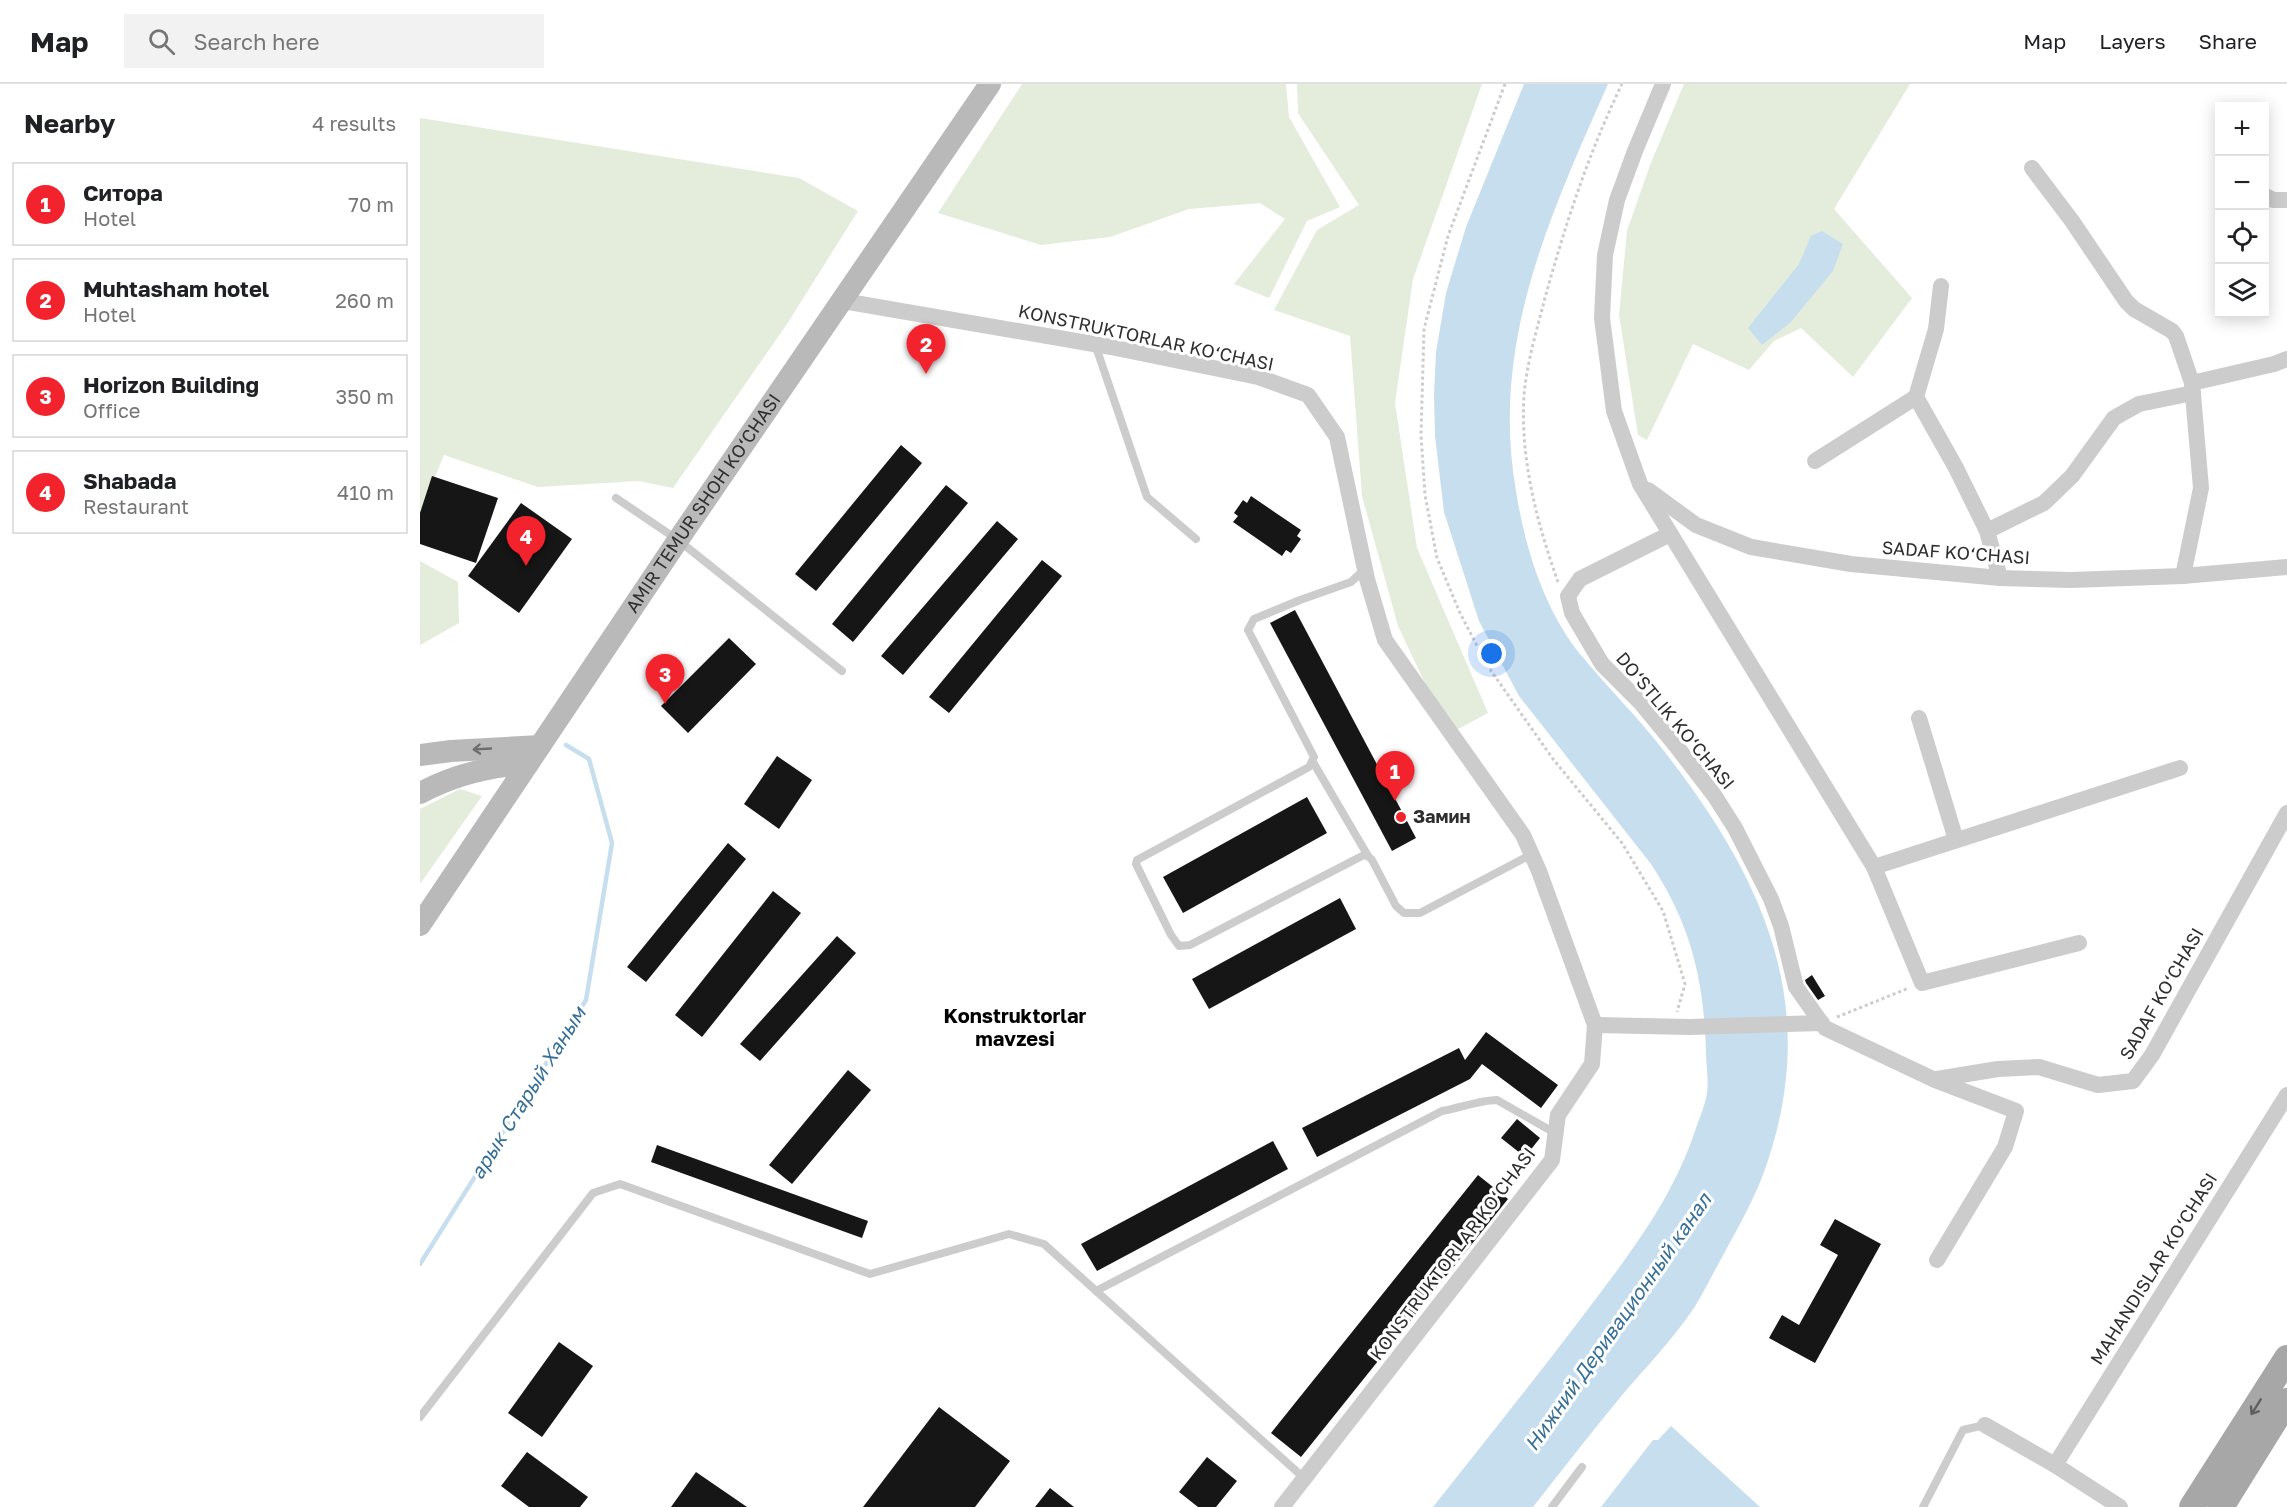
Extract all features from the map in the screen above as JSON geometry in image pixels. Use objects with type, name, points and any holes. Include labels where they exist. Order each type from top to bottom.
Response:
[{"type":"main road","name":"AMIR TEMUR SHOH KO‘CHASI","points":[[420,925],[678,540],[990,84]]},
{"type":"main road","points":[[420,755],[540,746]]},
{"type":"main road","points":[[420,793],[469,772],[528,764]]},
{"type":"main road","points":[[2192,1507],[2287,1358]]},
{"type":"main road","points":[[2221,1507],[2287,1401]]},
{"type":"street","points":[[1663,84],[1617,200],[1605,255],[1602,285],[1602,318],[1614,411],[1640,484],[1874,867],[1922,983],[2079,943]]},
{"type":"street","points":[[2032,168],[2072,221],[2126,301],[2134,309],[2172,331],[2176,336],[2193,388],[2201,488],[2183,576]]},
{"type":"street","points":[[2269,198],[2273,200],[2287,200]]},
{"type":"street","points":[[1815,461],[1916,397],[1936,329],[1941,286]]},
{"type":"street","name":"KONSTRUKTORLAR KO‘CHASI","points":[[843,301],[1095,344],[1258,377],[1308,395],[1337,438],[1365,569],[1385,640],[1523,835],[1595,1025],[1592,1064],[1558,1114],[1552,1160],[1282,1507]]},
{"type":"street","points":[[1987,531],[2044,503],[2072,476],[2114,418],[2139,405],[2287,359]]},
{"type":"street","points":[[1916,397],[1956,468],[1987,531],[2000,579]]},
{"type":"street","name":"SADAF KO‘CHASI","points":[[1640,484],[1696,525],[1751,547],[1851,564],[2000,579],[2071,580],[2183,576],[2287,567]]},
{"type":"street","points":[[1580,579],[1670,534]]},
{"type":"street","name":"DO‘STLIK KO‘CHASI","points":[[1580,579],[1568,596],[1572,613],[1602,664],[1640,702],[1677,747],[1714,795],[1735,828],[1781,926],[1796,987],[1825,1028],[1935,1080],[2016,1111],[2005,1147],[1937,1260]]},
{"type":"street","points":[[1919,718],[1956,840]]},
{"type":"street","points":[[1874,867],[2180,768]]},
{"type":"street","name":"SADAF KO‘CHASI","points":[[1935,1080],[1998,1069],[2039,1067],[2098,1085],[2133,1081],[2152,1056],[2287,813]]},
{"type":"street","points":[[1595,1025],[1690,1027],[1822,1023]]},
{"type":"street","name":"MAHANDISLAR KO‘CHASI","points":[[2055,1465],[2287,1095]]},
{"type":"street","points":[[1985,1425],[2055,1465],[2120,1507]]},
{"type":"lane","points":[[1095,344],[1147,497],[1196,539]]},
{"type":"lane","points":[[616,498],[678,540],[842,670]]},
{"type":"lane","points":[[1365,569],[1352,582],[1254,619],[1248,630],[1314,757],[1313,762],[1309,767],[1137,860],[1136,864],[1171,935],[1179,946],[1190,945],[1356,858],[1368,856]]},
{"type":"lane","points":[[1313,762],[1396,906],[1404,914],[1420,913],[1532,854]]},
{"type":"lane","points":[[1096,1291],[1442,1111],[1470,1106],[1486,1100],[1497,1100],[1555,1133]]},
{"type":"lane","points":[[420,1417],[593,1193],[620,1184],[870,1274],[1009,1234],[1044,1244],[1306,1479]]},
{"type":"lane","points":[[1923,1507],[1964,1430],[1985,1425]]},
{"type":"lane","points":[[1552,1507],[1582,1467]]},
{"type":"path","points":[[1505,84],[1448,236],[1424,329],[1421,435],[1425,495],[1437,558],[1460,613],[1487,665],[1553,759],[1622,843],[1663,911],[1685,984],[1672,1027]]},
{"type":"path","points":[[1580,579],[1558,582],[1545,545],[1534,503],[1526,442],[1524,395],[1533,345],[1561,241],[1605,119],[1622,84]]},
{"type":"path","points":[[1822,1023],[1922,983]]},
{"type":"green space","points":[[1022,84],[1286,84],[1289,117],[1340,207],[1307,221],[1269,298],[1234,284],[1285,219],[1260,203],[1189,209],[1110,237],[1041,245],[938,213]]},
{"type":"green space","points":[[1297,84],[1482,84],[1413,279],[1395,403],[1417,548],[1488,713],[1449,734],[1398,626],[1362,496],[1350,336],[1274,310],[1317,230],[1359,205],[1298,113]]},
{"type":"green space","points":[[1684,84],[1910,84],[1834,209],[1912,298],[1853,377],[1801,328],[1774,341],[1749,370],[1693,344],[1647,440],[1638,435],[1619,315],[1627,231],[1650,165]]},
{"type":"green space","points":[[420,118],[799,178],[858,211],[787,324],[673,488],[639,481],[538,487],[444,455],[420,513]]},
{"type":"green space","points":[[420,561],[458,582],[459,623],[420,645]]},
{"type":"green space","points":[[460,789],[482,796],[420,884],[420,809]]},
{"type":"water","name":"Нижний Деривационный канал","points":[[1524,84],[1608,84],[1547,232],[1530,282],[1518,332],[1511,384],[1510,437],[1516,491],[1525,534],[1546,598],[1567,636],[1590,666],[1654,738],[1700,800],[1732,850],[1757,901],[1775,952],[1786,1006],[1787,1061],[1779,1119],[1761,1180],[1701,1296],[1677,1331],[1611,1408],[1533,1507],[1433,1507],[1579,1321],[1646,1229],[1661,1206],[1686,1155],[1704,1106],[1708,1088],[1705,1026],[1698,977],[1693,954],[1676,909],[1651,864],[1519,696],[1479,621],[1444,512],[1435,436],[1434,395],[1436,352],[1446,293],[1466,227]]},
{"type":"water","points":[[1822,231],[1843,244],[1833,271],[1790,323],[1762,345],[1748,328],[1799,264],[1811,236]]},
{"type":"water","points":[[1671,1426],[1760,1507],[1601,1507],[1653,1440],[1658,1440]]},
{"type":"building","points":[[901,445],[922,463],[816,591],[795,574]]},
{"type":"building","points":[[432,476],[498,498],[476,563],[420,544],[420,513]]},
{"type":"building","points":[[946,485],[968,503],[853,642],[832,624]]},
{"type":"building","points":[[1251,496],[1301,530],[1297,536],[1301,539],[1291,553],[1286,550],[1282,556],[1233,522],[1238,516],[1234,513],[1243,500],[1247,503]]},
{"type":"building","points":[[521,503],[572,539],[519,613],[468,576]]},
{"type":"building","points":[[997,521],[1018,539],[903,675],[881,656]]},
{"type":"building","points":[[1042,560],[1062,576],[949,713],[929,697]]},
{"type":"building","points":[[1295,610],[1416,838],[1392,851],[1270,623]]},
{"type":"building","points":[[729,638],[756,664],[688,733],[661,706]]},
{"type":"building","points":[[777,756],[812,780],[779,829],[744,804]]},
{"type":"building","points":[[1307,797],[1327,833],[1183,913],[1163,877]]},
{"type":"building","points":[[728,843],[746,859],[646,982],[627,967]]},
{"type":"building","points":[[773,891],[801,913],[702,1037],[675,1015]]},
{"type":"building","points":[[1340,898],[1356,929],[1209,1009],[1192,979]]},
{"type":"building","points":[[837,936],[856,953],[760,1061],[740,1044]]},
{"type":"building","points":[[1812,975],[1825,996],[1818,1000],[1805,980]]},
{"type":"building","points":[[1486,1032],[1558,1085],[1541,1108],[1482,1064],[1470,1079],[1317,1157],[1302,1128],[1459,1048],[1465,1060]]},
{"type":"building","points":[[848,1070],[871,1090],[792,1184],[769,1165]]},
{"type":"building","points":[[1517,1119],[1540,1138],[1525,1157],[1501,1138]]},
{"type":"building","points":[[1273,1141],[1288,1169],[1097,1271],[1081,1244]]},
{"type":"building","points":[[657,1145],[868,1221],[862,1238],[651,1162]]},
{"type":"building","points":[[1478,1175],[1508,1199],[1301,1457],[1271,1433]]},
{"type":"building","points":[[1835,1219],[1881,1244],[1815,1363],[1769,1338],[1782,1315],[1799,1325],[1838,1255],[1820,1245]]},
{"type":"building","points":[[559,1342],[593,1366],[542,1437],[508,1413]]},
{"type":"building","points":[[939,1407],[1010,1461],[975,1507],[863,1507]]},
{"type":"building","points":[[527,1452],[588,1497],[580,1507],[529,1507],[501,1486]]},
{"type":"building","points":[[1207,1457],[1237,1481],[1216,1507],[1198,1507],[1179,1492]]},
{"type":"building","points":[[696,1472],[747,1507],[671,1507]]},
{"type":"building","points":[[1050,1488],[1074,1507],[1035,1507]]},
{"type":"waterway","name":"арык Старый Ханым","points":[[420,1264],[586,1000],[612,843],[589,759],[566,745]]},
{"type":"place","name":"Muhtasham hotel","points":[[926,374]]},
{"type":"place","name":"Shabada","points":[[526,566]]},
{"type":"place","name":"Horizon Building","points":[[665,704]]},
{"type":"place","name":"Ситора","points":[[1395,801]]},
{"type":"place","name":"Замин","points":[[1401,817]]},
{"type":"district","name":"Konstruktorlar mavzesi","points":[[1015,1028]]}]
